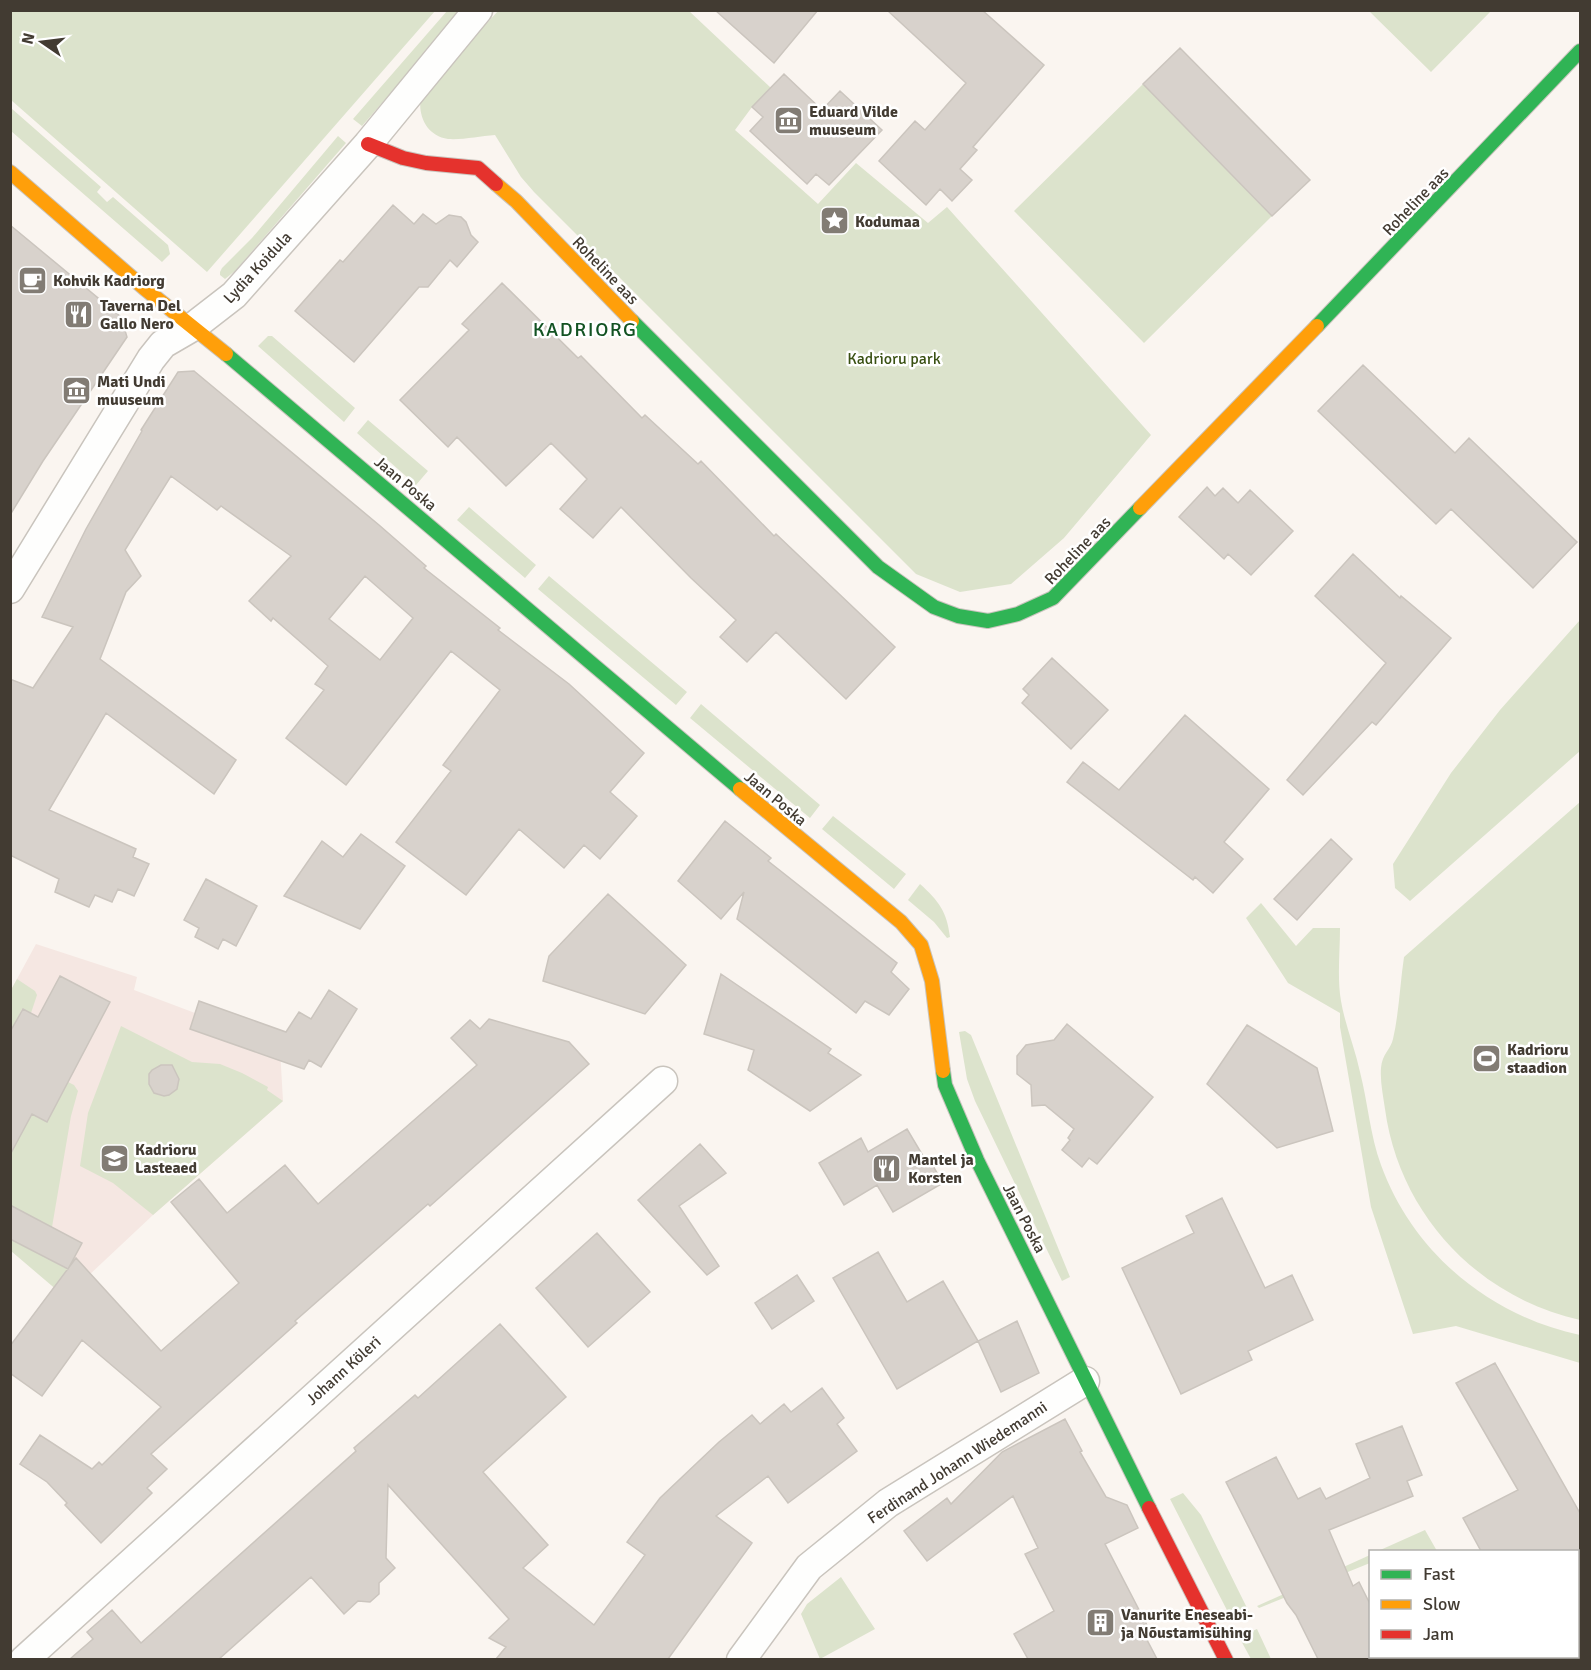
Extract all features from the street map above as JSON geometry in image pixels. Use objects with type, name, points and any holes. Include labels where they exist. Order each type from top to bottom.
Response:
[{"type":"street","name":"Lydia Koidula","points":[[10,589],[151,359],[164,345],[194,326],[234,295],[368,144],[478,10]]},
{"type":"street","name":"Roheline aas","points":[[368,144],[403,158],[426,163],[478,168],[516,201],[640,329],[878,567],[934,607],[958,616],[987,621],[1018,614],[1053,598],[1581,51]]},
{"type":"street","name":"Jaan Poska","points":[[10,171],[144,288],[194,326],[786,828],[901,922],[921,945],[933,981],[945,1085],[977,1160],[1085,1381],[1226,1659]]},
{"type":"street","name":"Johann Köleri","points":[[24,1659],[663,1081]]},
{"type":"street","name":"Ferdinand Johann Wiedemanni","points":[[741,1659],[809,1567],[888,1503],[1085,1381]]},
{"type":"shaded area","name":"Kadrioru Lasteaed","points":[[36,944],[137,977],[134,990],[195,1013],[199,1001],[248,1018],[279,1032],[283,1101],[153,1215],[87,1277],[11,1251],[11,990]]},
{"type":"green space","points":[[11,10],[435,11],[207,272],[11,100]]},
{"type":"green space","points":[[447,11],[462,11],[362,126],[353,119]]},
{"type":"green space","name":"Kadrioru park","points":[[498,11],[689,11],[771,88],[752,107],[735,130],[818,204],[856,163],[928,223],[947,207],[1151,435],[1064,538],[1011,584],[960,592],[916,574],[534,192],[521,177],[495,135],[448,139],[440,137],[428,128],[420,108],[422,93]]},
{"type":"green space","points":[[1369,11],[1491,11],[1431,72]]},
{"type":"green space","points":[[1143,84],[1272,216],[1144,343],[1014,211]]},
{"type":"green space","points":[[11,108],[101,187],[97,192],[107,202],[113,197],[168,245],[170,254],[162,262],[11,131]]},
{"type":"green space","points":[[338,136],[346,143],[235,271],[225,279],[220,275],[222,268],[252,238]]},
{"type":"green space","points":[[268,336],[272,336],[355,408],[344,422],[258,346]]},
{"type":"green space","points":[[368,420],[428,471],[416,485],[357,433]]},
{"type":"green space","points":[[469,507],[536,565],[525,578],[457,520]]},
{"type":"green space","points":[[549,576],[687,692],[676,705],[538,589]]},
{"type":"green space","points":[[1580,620],[1580,751],[1410,901],[1395,888],[1393,864],[1451,773],[1500,710]]},
{"type":"green space","points":[[701,704],[820,805],[810,818],[690,718]]},
{"type":"green space","name":"Kadrioru staadion","points":[[1580,802],[1580,1320],[1543,1309],[1508,1292],[1477,1271],[1449,1245],[1426,1215],[1407,1183],[1393,1147],[1385,1109],[1381,1073],[1383,1059],[1392,1043],[1395,1029],[1404,957]]},
{"type":"green space","points":[[833,816],[906,874],[894,889],[822,829]]},
{"type":"green space","points":[[920,884],[941,908],[947,921],[950,937],[947,938],[934,922],[908,900]]},
{"type":"green space","points":[[1261,903],[1296,946],[1313,928],[1340,928],[1341,1001],[1363,1084],[1374,1142],[1395,1197],[1413,1226],[1434,1252],[1459,1276],[1486,1296],[1515,1313],[1547,1326],[1580,1335],[1580,1363],[1456,1326],[1413,1334],[1371,1207],[1340,1027],[1340,1013],[1288,983],[1246,918]]},
{"type":"green space","points":[[17,979],[35,991],[37,995],[31,1013],[22,1009],[11,1032],[11,990]]},
{"type":"green space","points":[[121,1026],[192,1062],[220,1064],[242,1073],[268,1087],[267,1090],[283,1101],[153,1215],[113,1183],[80,1166],[88,1113]]},
{"type":"green space","points":[[965,1031],[971,1035],[1070,1277],[1062,1281],[975,1101],[967,1079],[959,1032]]},
{"type":"green space","points":[[68,1082],[78,1091],[71,1116],[52,1227],[33,1217],[19,1243],[67,1269],[71,1263],[87,1277],[65,1297],[11,1251],[10,1155],[26,1111],[47,1122]]},
{"type":"green space","points":[[1183,1493],[1201,1515],[1249,1612],[1232,1620],[1170,1499]]},
{"type":"green space","points":[[1425,1530],[1436,1550],[1380,1550]]},
{"type":"green space","points":[[1369,1555],[1369,1563],[1259,1608],[1257,1606]]},
{"type":"green space","points":[[841,1577],[875,1629],[820,1659],[801,1614],[807,1604]]},
{"type":"green space","points":[[1257,1629],[1271,1659],[1251,1659],[1239,1637]]},
{"type":"green space","points":[[1490,1658],[1491,1659],[1418,1659]]},
{"type":"building","points":[[715,10],[818,10],[774,63]]},
{"type":"building","points":[[887,10],[982,10],[1044,65],[973,147],[977,150],[960,169],[972,180],[952,201],[940,189],[926,205],[879,161],[915,121],[925,130],[966,83]]},
{"type":"building","points":[[1180,48],[1310,180],[1272,216],[1143,84]]},
{"type":"building","points":[[784,74],[822,110],[840,91],[882,130],[829,185],[816,174],[807,184],[750,131],[763,117],[752,107]]},
{"type":"building","points":[[393,205],[414,224],[423,214],[436,224],[449,215],[461,217],[466,222],[471,235],[478,242],[457,267],[450,260],[428,287],[419,287],[354,362],[295,311],[340,260],[343,262]]},
{"type":"building","points":[[10,225],[121,317],[127,337],[43,461],[10,515]]},
{"type":"building","points":[[502,283],[578,358],[581,356],[642,418],[645,415],[698,464],[701,461],[774,536],[776,534],[895,647],[846,699],[776,632],[747,662],[720,637],[736,620],[621,507],[593,538],[560,509],[587,479],[551,443],[506,486],[457,437],[448,447],[400,400],[469,330],[462,324]]},
{"type":"building","points":[[1363,365],[1455,453],[1469,438],[1577,542],[1533,588],[1451,509],[1436,524],[1318,411]]},
{"type":"building","points":[[194,371],[379,525],[426,566],[424,568],[500,628],[498,630],[569,684],[644,753],[610,792],[637,816],[600,859],[584,845],[564,868],[519,829],[466,895],[396,842],[451,771],[443,765],[500,690],[451,651],[346,785],[286,738],[324,690],[315,684],[328,666],[273,618],[271,621],[249,601],[291,556],[221,506],[217,510],[171,476],[125,550],[141,576],[126,592],[100,659],[236,760],[214,794],[106,713],[49,810],[136,849],[133,857],[149,864],[134,896],[118,889],[112,902],[95,895],[89,907],[55,892],[59,879],[10,855],[10,679],[33,688],[73,627],[42,617],[86,529],[141,430],[178,372]],"holes":[[[365,576],[413,618],[380,660],[329,619]]]},
{"type":"building","points":[[1207,487],[1215,496],[1223,488],[1238,503],[1250,490],[1293,531],[1251,575],[1228,554],[1224,559],[1179,517]]},
{"type":"building","points":[[1353,554],[1400,598],[1401,596],[1451,638],[1376,725],[1372,722],[1303,795],[1287,780],[1386,663],[1315,596]]},
{"type":"building","points":[[1052,658],[1108,710],[1071,749],[1022,703],[1029,695],[1023,689]]},
{"type":"building","points":[[1185,715],[1269,789],[1224,842],[1243,859],[1213,893],[1195,877],[1193,880],[1067,782],[1083,762],[1119,790]]},
{"type":"building","points":[[725,821],[771,858],[768,861],[897,963],[891,972],[909,989],[889,1015],[865,1001],[856,1013],[737,919],[744,892],[721,919],[678,881]]},
{"type":"building","points":[[361,834],[405,866],[360,929],[284,896],[322,841],[343,857]]},
{"type":"building","points":[[1331,839],[1352,859],[1297,920],[1274,899]]},
{"type":"building","points":[[206,879],[257,906],[236,946],[223,939],[218,949],[195,937],[199,928],[184,920]]},
{"type":"building","points":[[608,894],[686,965],[645,1014],[543,981],[549,956]]},
{"type":"building","points":[[721,974],[831,1049],[828,1053],[861,1075],[810,1111],[748,1070],[754,1050],[704,1034]]},
{"type":"building","points":[[60,976],[110,1002],[47,1122],[32,1114],[10,1155],[10,1032],[23,1009],[38,1017]]},
{"type":"building","points":[[329,990],[357,1009],[321,1067],[309,1060],[304,1069],[190,1029],[199,1001],[286,1032],[299,1012],[311,1019]]},
{"type":"building","points":[[489,1019],[569,1042],[589,1064],[430,1206],[428,1204],[295,1321],[297,1323],[151,1454],[167,1469],[147,1488],[152,1493],[101,1543],[47,1482],[20,1464],[40,1435],[92,1469],[99,1462],[102,1465],[161,1407],[82,1340],[42,1396],[10,1373],[10,1346],[76,1258],[161,1351],[239,1283],[171,1202],[199,1179],[227,1213],[285,1165],[318,1204],[477,1065],[451,1038],[470,1020],[480,1029]]},
{"type":"building","points":[[1067,1024],[1153,1097],[1097,1164],[1089,1158],[1082,1167],[1062,1150],[1070,1140],[1068,1138],[1074,1129],[1045,1105],[1032,1106],[1031,1085],[1017,1074],[1017,1056],[1026,1045],[1054,1040]]},
{"type":"building","points":[[1247,1025],[1317,1068],[1333,1131],[1277,1148],[1207,1084]]},
{"type":"building","points":[[161,1065],[172,1065],[179,1079],[177,1089],[164,1096],[154,1093],[149,1084],[149,1074]]},
{"type":"building","name":"Mantel ja Korsten","points":[[907,1129],[926,1161],[929,1159],[943,1183],[893,1212],[877,1185],[844,1205],[819,1163],[861,1138],[868,1152]]},
{"type":"building","points":[[700,1144],[726,1173],[679,1206],[719,1266],[707,1275],[638,1200]]},
{"type":"building","points":[[1222,1198],[1265,1288],[1292,1275],[1313,1320],[1248,1351],[1252,1360],[1181,1394],[1122,1268],[1194,1233],[1186,1216]]},
{"type":"building","points":[[10,1205],[82,1243],[68,1269],[10,1239]]},
{"type":"building","points":[[597,1233],[650,1292],[588,1347],[536,1288]]},
{"type":"building","points":[[878,1252],[907,1302],[943,1281],[978,1341],[897,1389],[833,1278]]},
{"type":"building","points":[[797,1275],[814,1301],[772,1329],[755,1303]]},
{"type":"building","points":[[1017,1321],[1039,1373],[1001,1392],[978,1341]]},
{"type":"building","points":[[500,1324],[566,1397],[483,1472],[548,1545],[523,1568],[594,1625],[645,1555],[627,1542],[660,1498],[719,1442],[752,1415],[760,1424],[784,1404],[791,1412],[822,1388],[844,1418],[837,1424],[857,1451],[788,1503],[768,1476],[716,1516],[752,1543],[668,1659],[496,1659],[506,1647],[489,1638],[509,1619],[388,1485],[386,1558],[395,1568],[379,1583],[379,1594],[370,1602],[358,1601],[344,1614],[311,1577],[219,1659],[70,1659],[93,1639],[87,1632],[112,1610],[141,1643],[356,1451],[354,1448],[415,1395],[418,1398]]},
{"type":"building","points":[[1495,1363],[1581,1515],[1581,1551],[1480,1550],[1463,1518],[1518,1490],[1456,1383]]},
{"type":"building","points":[[1065,1419],[1082,1451],[1080,1452],[1106,1497],[1127,1505],[1138,1528],[1105,1544],[1151,1633],[1145,1636],[1157,1659],[1028,1659],[1014,1634],[1054,1611],[1025,1554],[1038,1548],[1013,1496],[927,1561],[904,1531],[947,1498],[951,1504],[1002,1452]]},
{"type":"building","points":[[1402,1426],[1422,1475],[1407,1481],[1413,1496],[1329,1530],[1353,1586],[1359,1582],[1369,1602],[1369,1658],[1371,1659],[1318,1659],[1226,1482],[1276,1457],[1298,1499],[1320,1488],[1326,1499],[1370,1478],[1356,1444]]},
{"type":"traffic: fast","points":[[1317,326],[1580,51]]},
{"type":"traffic: fast","points":[[632,321],[878,567],[934,607],[958,616],[988,621],[1018,614],[1053,598],[1140,508]]},
{"type":"traffic: fast","points":[[226,354],[740,789]]},
{"type":"traffic: fast","points":[[943,1071],[945,1085],[977,1160],[1149,1508]]},
{"type":"traffic: slow","points":[[10,172],[144,288],[226,354]]},
{"type":"traffic: slow","points":[[496,184],[516,201],[632,321]]},
{"type":"traffic: slow","points":[[1140,508],[1317,326]]},
{"type":"traffic: slow","points":[[740,789],[901,922],[921,945],[932,981],[943,1071]]},
{"type":"traffic: jam","points":[[368,144],[403,158],[426,163],[478,168],[496,184]]},
{"type":"traffic: jam","points":[[1149,1508],[1226,1660]]},
{"type":"place","name":"Eduard Vilde muuseum","points":[[788,120]]},
{"type":"place","name":"Kodumaa","points":[[834,221]]},
{"type":"place","name":"Kohvik Kadriorg","points":[[32,280]]},
{"type":"place","name":"Taverna Del Gallo Nero","points":[[79,314]]},
{"type":"place","name":"Mati Undi muuseum","points":[[76,390]]},
{"type":"place","name":"Kadrioru staadion","points":[[1486,1058]]},
{"type":"place","name":"Kadrioru Lasteaed","points":[[114,1158]]},
{"type":"place","name":"Mantel ja Korsten","points":[[887,1168]]},
{"type":"place","name":"Vanurite Eneseabi- ja Nõustamisühing","points":[[1100,1623]]},
{"type":"district","name":"KADRIORG","points":[[585,329]]}]
